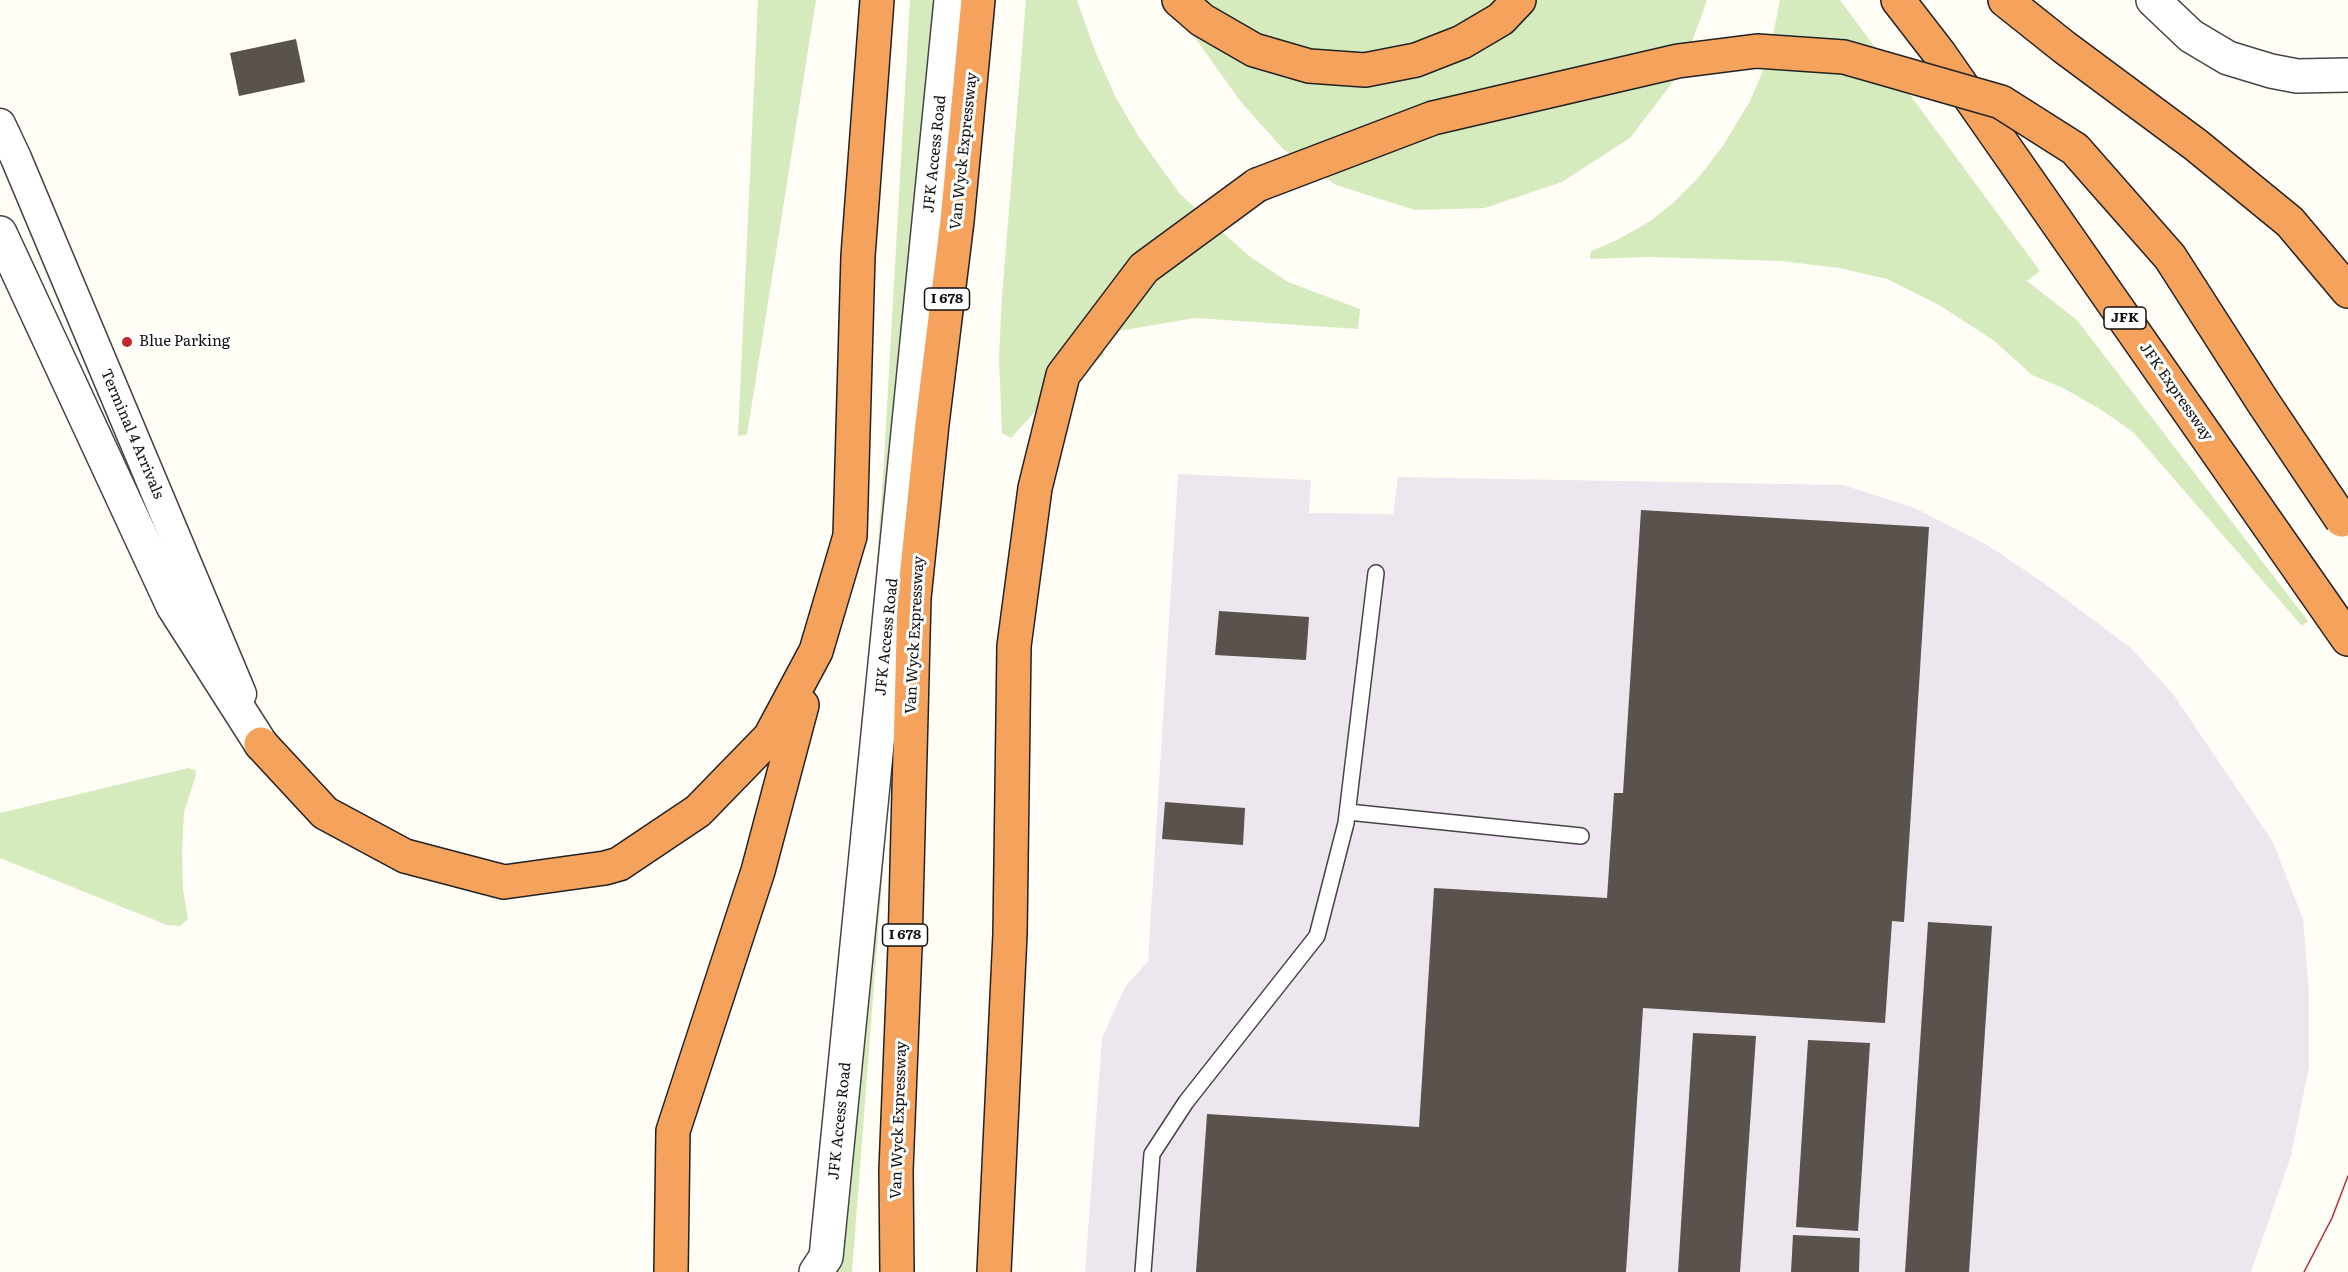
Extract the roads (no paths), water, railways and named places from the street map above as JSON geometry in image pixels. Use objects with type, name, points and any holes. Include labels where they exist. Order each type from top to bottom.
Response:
[{"type":"highway","points":[[670,1272],[673,1131],[758,871],[816,651],[850,536],[858,256],[877,0]]},
{"type":"highway","name":"Van Wyck Expressway","points":[[897,1272],[896,1170],[906,924],[914,598],[932,424],[957,221],[978,0]]},
{"type":"highway","points":[[1179,0],[1202,20],[1254,50],[1308,66],[1365,70],[1416,60],[1462,42],[1501,19],[1519,0]]},
{"type":"highway","name":"JFK Expressway","points":[[1898,0],[1946,63],[2348,639]]},
{"type":"highway","points":[[2005,0],[2196,145],[2290,222],[2348,291]]},
{"type":"highway","points":[[994,1272],[1010,934],[1014,646],[1035,488],[1063,375],[1144,268],[1257,185],[1433,118],[1678,61],[1757,51],[1844,57],[2001,102],[2075,149],[2170,257],[2263,402],[2346,524]]},
{"type":"highway","points":[[261,744],[325,813],[405,856],[504,882],[605,868],[619,864],[698,811],[770,737],[816,651]]},
{"type":"street","name":"JFK Access Road","points":[[822,1267],[951,0]]},
{"type":"street","points":[[2153,0],[2178,26],[2228,58],[2297,76],[2348,75]]},
{"type":"street","name":"Terminal 4 Arrivals","points":[[0,124],[261,744]]},
{"type":"street","points":[[0,233],[173,606],[261,744]]},
{"type":"lane","points":[[1143,1272],[1152,1154],[1186,1102],[1317,936],[1348,812],[1376,573]]},
{"type":"lane","points":[[1348,812],[1581,836]]},
{"type":"tram line","points":[[2304,1272],[2332,1218],[2348,1176]]},
{"type":"place","name":"Blue Parking","points":[[127,342]]}]
